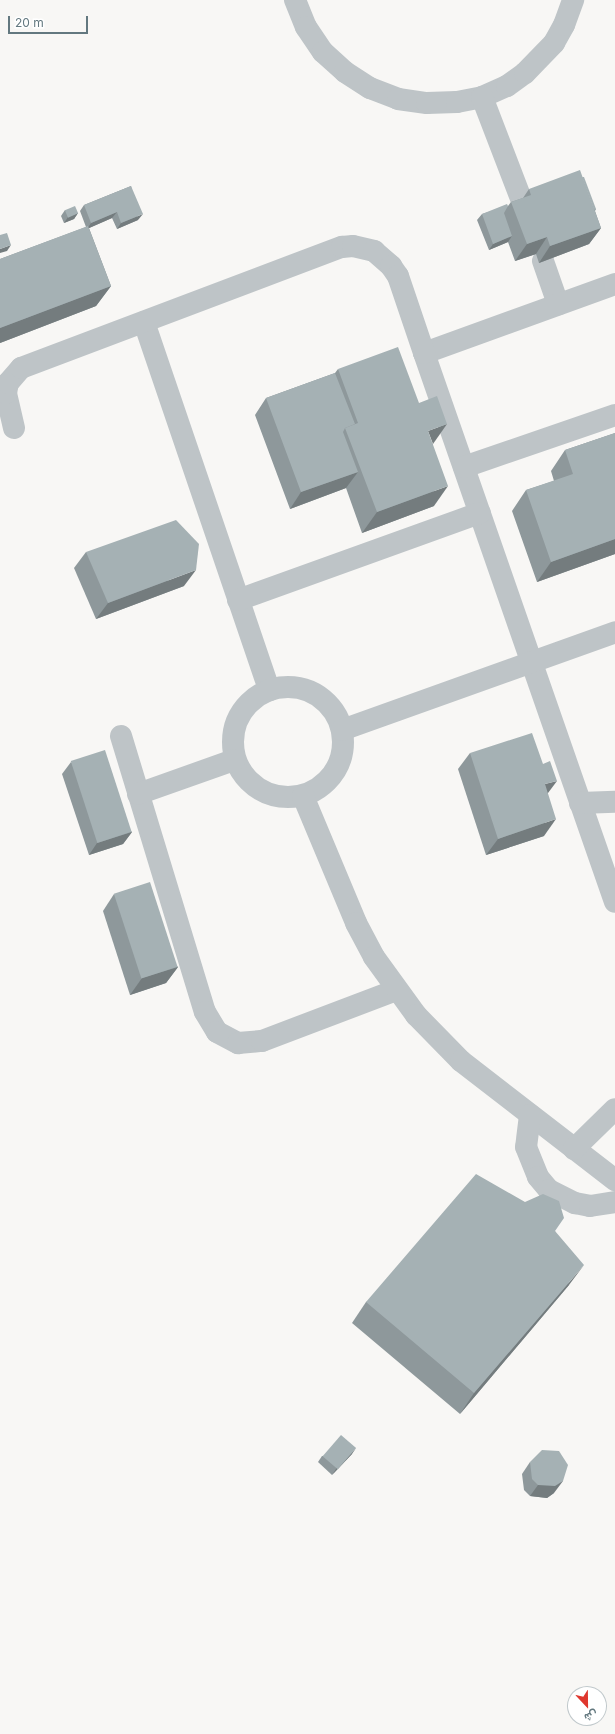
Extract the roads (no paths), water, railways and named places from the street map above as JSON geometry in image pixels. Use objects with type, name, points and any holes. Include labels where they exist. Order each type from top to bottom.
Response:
[{"type":"lane","points":[[295,0],[306,28],[323,52],[345,72],[370,88],[398,98],[427,103],[457,102],[482,97],[507,86],[540,60],[564,25],[573,0]]},
{"type":"lane","points":[[482,97],[523,204]]},
{"type":"lane","points":[[14,428],[6,393],[13,375],[21,368],[342,247],[353,246],[374,251],[391,266],[398,276],[615,902]]},
{"type":"lane","points":[[543,261],[558,304]]},
{"type":"lane","points":[[424,353],[615,284]]},
{"type":"lane","points":[[144,322],[269,690]]},
{"type":"lane","points":[[464,467],[615,415]]},
{"type":"lane","points":[[238,600],[480,513]]},
{"type":"lane","points":[[342,730],[615,632]]},
{"type":"lane","points":[[287,687],[300,689],[322,698],[335,712],[342,730],[343,746],[340,763],[331,777],[318,789],[303,796],[282,798],[261,792],[245,778],[234,760],[232,743],[234,726],[242,711],[253,698],[269,690],[287,687]]},
{"type":"lane","points":[[121,736],[205,1012],[217,1032],[238,1043],[262,1041],[396,990]]},
{"type":"lane","points":[[138,794],[234,760]]},
{"type":"lane","points":[[303,796],[356,923],[396,990],[437,1039],[530,1115],[615,1180]]},
{"type":"lane","points":[[580,803],[615,802]]},
{"type":"lane","points":[[574,1149],[615,1109]]},
{"type":"lane","points":[[530,1115],[526,1131],[527,1152],[538,1177],[549,1190],[575,1203],[590,1206],[615,1202]]}]
